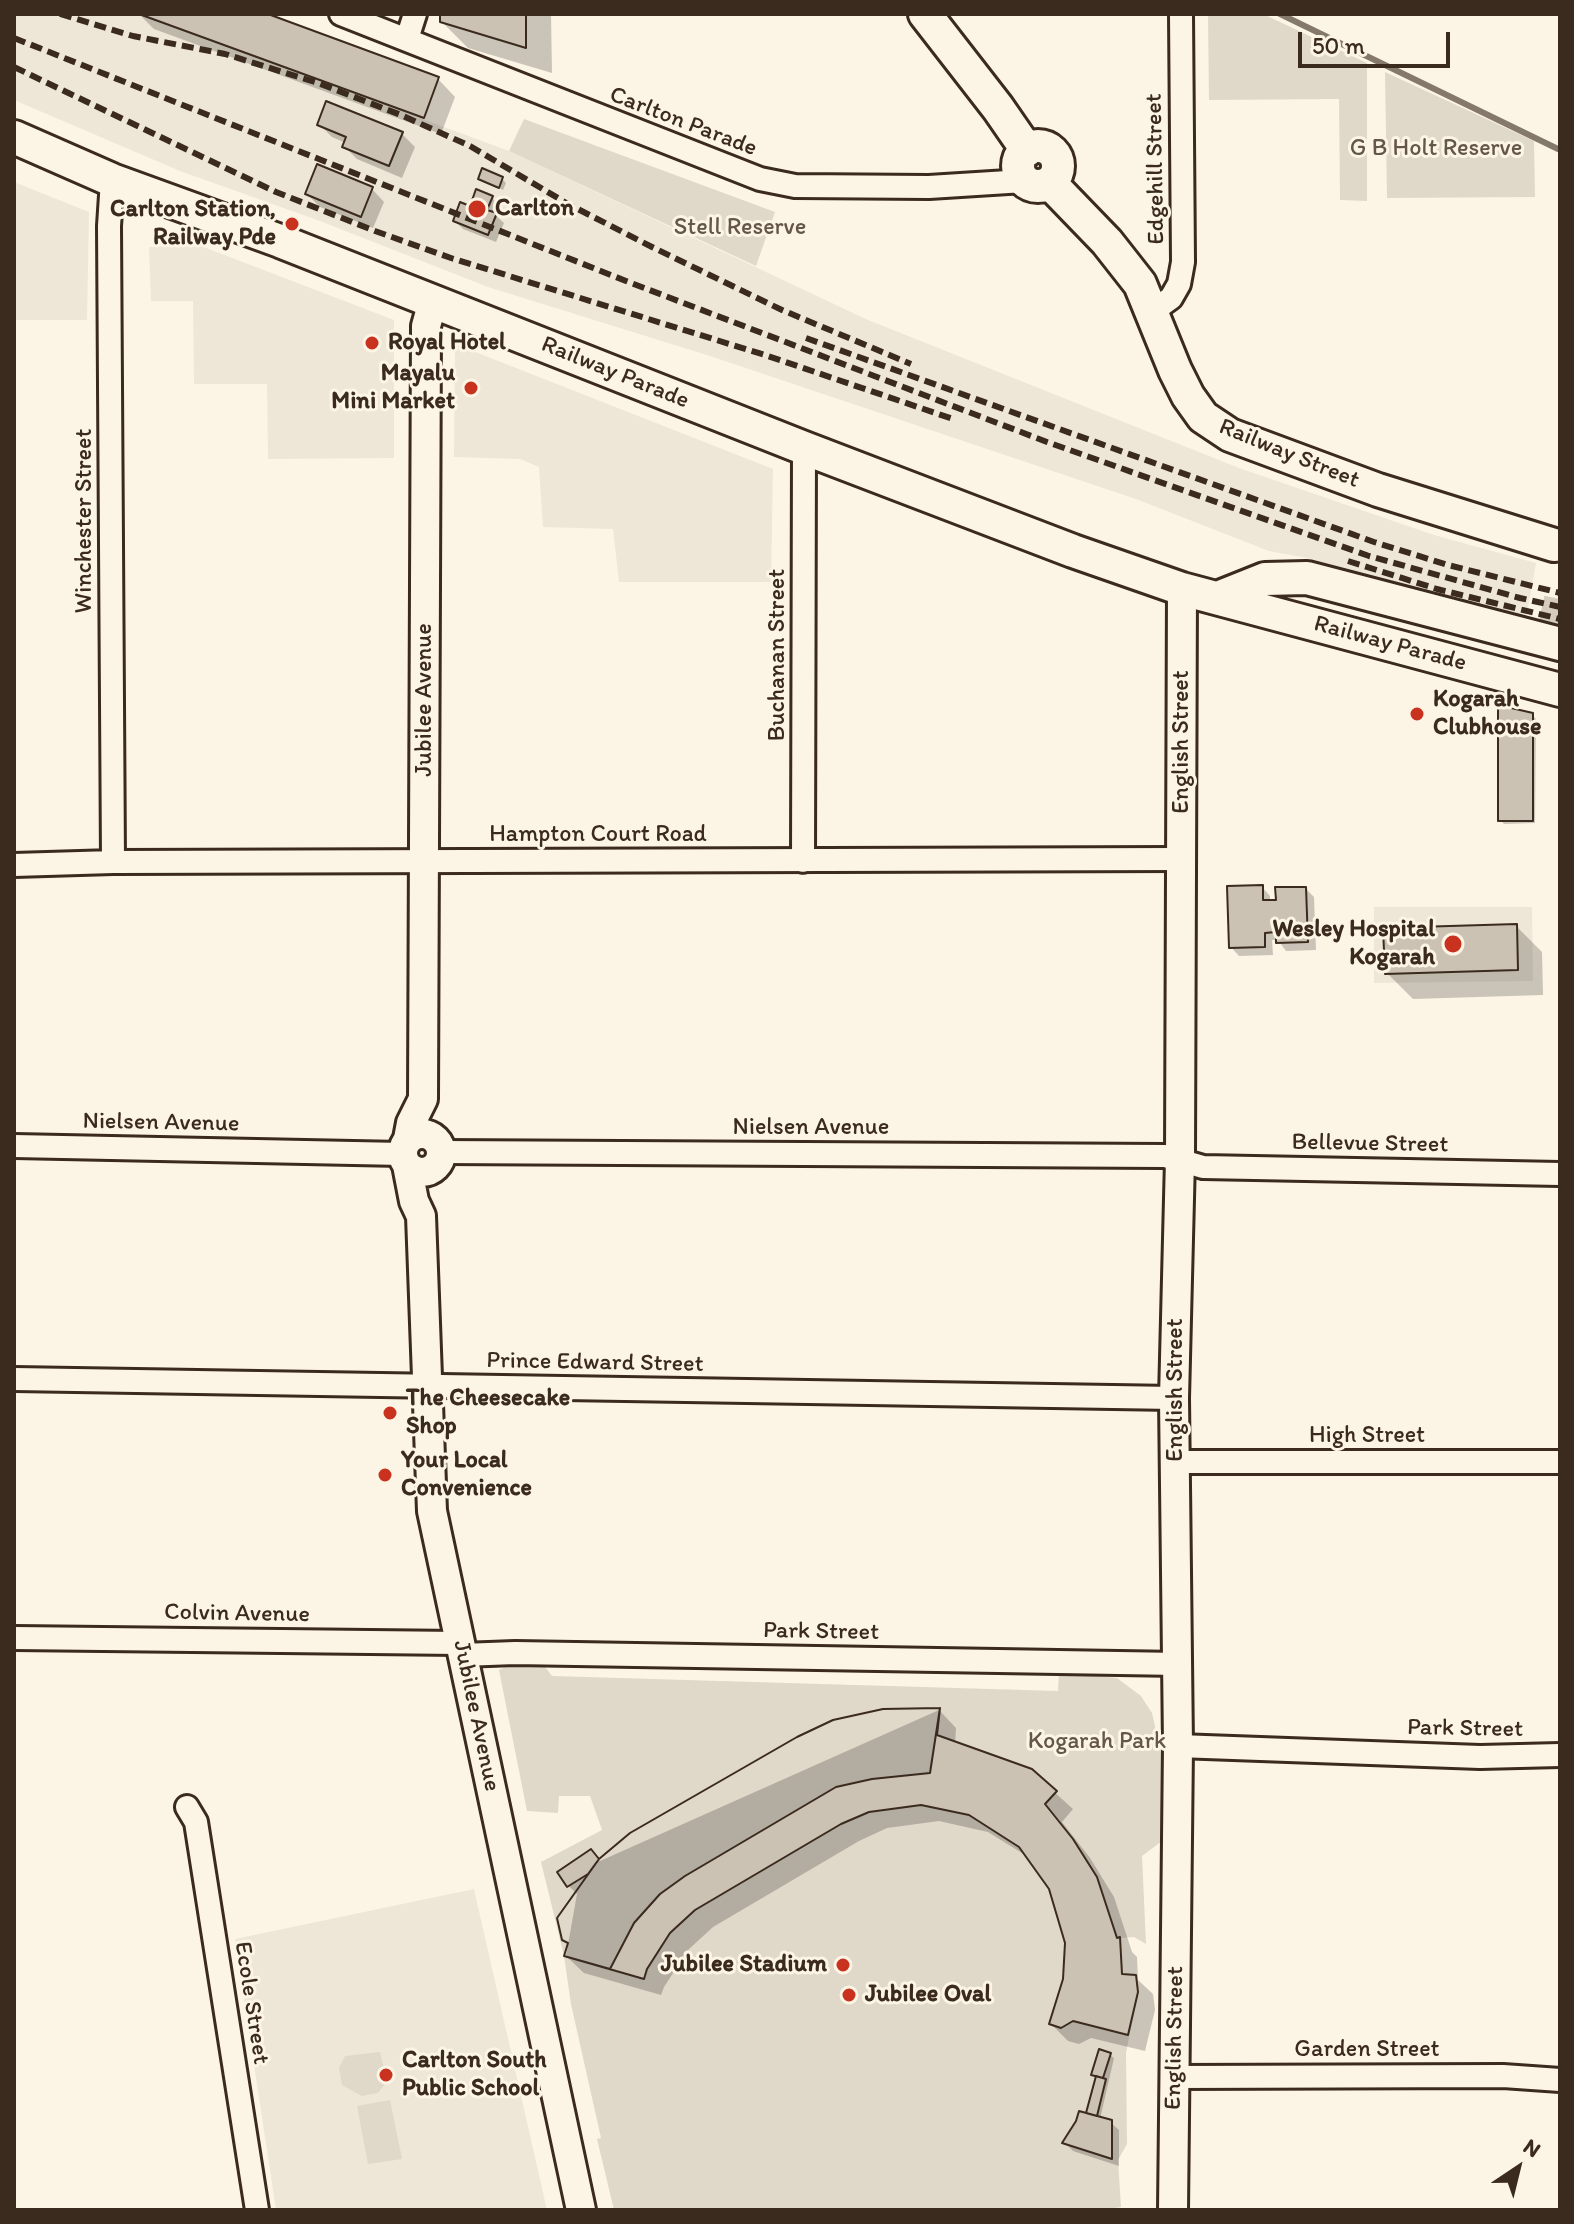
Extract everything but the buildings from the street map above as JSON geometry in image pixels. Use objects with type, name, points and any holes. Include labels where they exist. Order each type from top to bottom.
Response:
[{"type":"main road","name":"Railway Street","points":[[925,14],[998,108],[1034,171],[1107,242],[1140,284],[1188,396],[1203,417],[1230,435],[1378,490],[1558,546]]},
{"type":"main road","name":"Railway Parade","points":[[14,137],[112,180],[280,241],[1073,551],[1182,589],[1560,690]]},
{"type":"main road","name":"Railway Parade","points":[[1220,597],[1265,579],[1307,578],[1555,639]]},
{"type":"street","name":"Carlton Parade","points":[[341,14],[760,179],[795,186],[929,187],[1034,171]]},
{"type":"street","points":[[407,39],[415,14]]},
{"type":"street","name":"Edgehill Street","points":[[1153,311],[1171,298],[1179,284],[1183,262],[1181,14]]},
{"type":"street","name":"Winchester Street","points":[[112,180],[109,226],[113,862]]},
{"type":"street","name":"Jubilee Avenue","points":[[433,301],[426,333],[423,1099],[411,1123],[421,1153],[414,1201],[421,1216],[432,1511],[581,2210]]},
{"type":"street","name":"Buchanan Street","points":[[803,861],[804,448]]},
{"type":"street","name":"English Street","points":[[1173,2201],[1179,1664],[1174,1398],[1180,1159],[1182,589]]},
{"type":"street","name":"Hampton Court Road","points":[[14,865],[113,862],[1181,859]]},
{"type":"street","name":"Nielsen Avenue","points":[[14,1146],[421,1153],[1165,1156],[1180,1159]]},
{"type":"street","name":"Bellevue Street","points":[[1180,1159],[1203,1167],[1560,1174]]},
{"type":"street","name":"Prince Edward Street","points":[[14,1379],[1174,1398]]},
{"type":"street","name":"High Street","points":[[1175,1462],[1560,1462]]},
{"type":"street","name":"Colvin Avenue","points":[[14,1638],[461,1649]]},
{"type":"street","name":"Park Street","points":[[461,1649],[515,1653],[1179,1664]]},
{"type":"street","name":"Park Street","points":[[1178,1746],[1480,1757],[1560,1755]]},
{"type":"street","name":"Ecole Street","points":[[187,1807],[196,1822],[257,2210]]},
{"type":"street","name":"Garden Street","points":[[1174,2077],[1503,2076],[1560,2080]]},
{"type":"shaded area","points":[[14,14],[139,14],[509,151],[868,320],[1239,468],[1434,535],[1536,563],[1525,624],[1429,600],[1307,558],[1269,551],[1136,499],[710,356],[488,287],[320,221],[180,171],[14,100]]},
{"type":"shaded area","points":[[14,182],[89,212],[87,320],[14,320]]},
{"type":"shaded area","points":[[201,246],[394,320],[394,458],[268,459],[267,384],[194,384],[193,301],[151,301],[149,247]]},
{"type":"shaded area","points":[[455,344],[773,469],[771,582],[619,582],[613,529],[543,527],[539,467],[520,459],[454,457]]},
{"type":"shaded area","name":"Wesley Hospital Kogarah","points":[[1374,907],[1532,907],[1533,981],[1374,983]]},
{"type":"shaded area","name":"Carlton South Public School","points":[[474,1889],[547,2210],[276,2210],[235,1939]]},
{"type":"green space","points":[[1208,14],[1263,14],[1367,63],[1367,201],[1340,200],[1339,99],[1209,100]]},
{"type":"green space","name":"G B Holt Reserve","points":[[1385,72],[1534,141],[1535,197],[1387,198]]},
{"type":"green space","name":"Stell Reserve","points":[[524,119],[775,212],[756,266],[509,151]]},
{"type":"green space","name":"Jubilee Stadium","points":[[542,1663],[552,1676],[1058,1691],[1059,1672],[1117,1678],[1141,1696],[1152,1713],[1166,1775],[1162,1841],[1142,1856],[1146,1944],[1134,1937],[1120,1938],[1122,1974],[1136,1975],[1138,1992],[1126,2053],[1127,2144],[1118,2160],[1121,2207],[1102,2210],[614,2210],[597,2139],[601,2138],[571,2004],[564,1956],[541,1862],[602,1830],[590,1796],[559,1796],[558,1813],[527,1811],[499,1670],[509,1665]]},
{"type":"green space","points":[[380,2052],[387,2081],[378,2093],[362,2096],[342,2085],[339,2068],[345,2056]]},
{"type":"green space","points":[[390,2100],[402,2159],[368,2164],[357,2106]]},
{"type":"waterway","points":[[1280,14],[1558,149]]},
{"type":"tunnel","points":[[1554,628],[1560,599]]},
{"type":"railway","points":[[60,14],[133,36],[225,54],[318,83],[401,115],[470,146],[568,204],[652,247],[782,310],[911,364]]},
{"type":"railway","points":[[14,38],[626,281],[1047,442],[1369,556],[1560,607]]},
{"type":"railway","points":[[14,67],[276,192],[375,231],[451,258],[765,355],[953,419]]},
{"type":"railway","points":[[806,338],[1374,542],[1448,565],[1560,593]]},
{"type":"railway","points":[[1348,561],[1437,589],[1560,619]]},
{"type":"place","name":"Carlton","points":[[477,209]]},
{"type":"place","name":"Carlton Station, Railway Pde","points":[[292,224]]},
{"type":"place","name":"Royal Hotel","points":[[372,343]]},
{"type":"place","name":"Mayalu Mini Market","points":[[471,388]]},
{"type":"place","name":"Kogarah Clubhouse","points":[[1417,714]]},
{"type":"place","name":"Wesley Hospital Kogarah","points":[[1453,944]]},
{"type":"place","name":"The Cheesecake Shop","points":[[390,1413]]},
{"type":"place","name":"Your Local Convenience","points":[[385,1475]]},
{"type":"place","name":"Jubilee Stadium","points":[[843,1965]]},
{"type":"place","name":"Jubilee Oval","points":[[849,1995]]},
{"type":"place","name":"Carlton South Public School","points":[[386,2075]]},
{"type":"park label","name":"Kogarah Park","points":[[1097,1742]]}]
